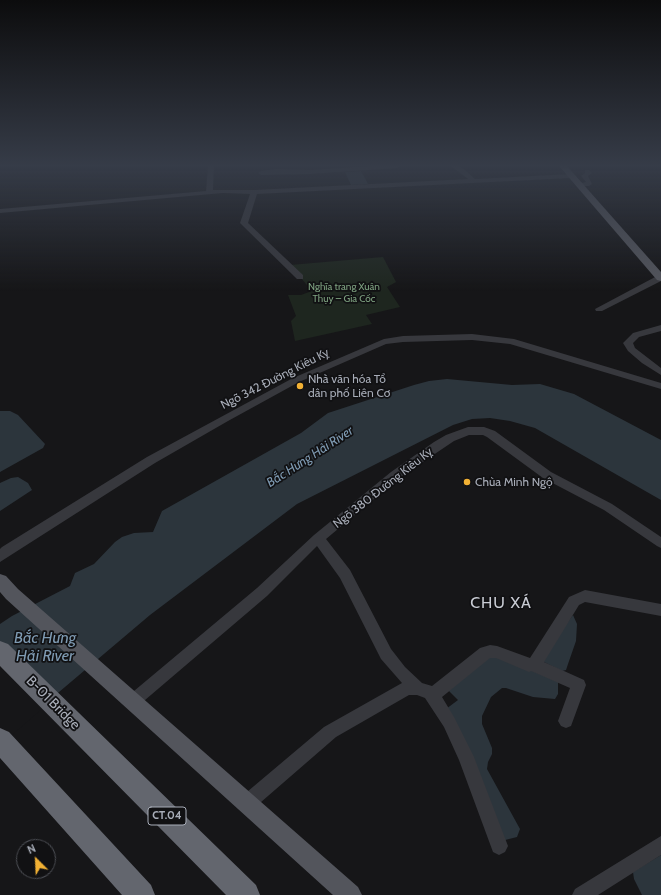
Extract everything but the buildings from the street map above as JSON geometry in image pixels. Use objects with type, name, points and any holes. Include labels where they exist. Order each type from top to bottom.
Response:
[{"type":"highway","name":"B-01 Bridge","points":[[0,651],[246,895]]},
{"type":"highway","points":[[0,740],[141,895]]},
{"type":"main road","points":[[600,208],[661,278]]},
{"type":"main road","points":[[0,581],[12,594],[350,895]]},
{"type":"street","points":[[0,211],[36,208]]},
{"type":"street","points":[[249,208],[244,223],[300,277]]},
{"type":"street","points":[[599,309],[661,278]]},
{"type":"street","points":[[661,328],[636,335],[628,343],[631,349],[661,372]]},
{"type":"street","name":"Ngõ 342 Đường Kiêu Kỵ","points":[[0,557],[6,551],[151,460],[224,419],[296,380],[384,342],[403,339],[472,337],[511,341],[661,386]]},
{"type":"street","name":"Ngõ 380 Đường Kiêu Kỵ","points":[[126,695],[262,592],[318,538],[418,458],[450,438],[476,430],[491,434],[547,475],[608,507],[661,543]]},
{"type":"street","points":[[318,538],[345,574],[386,654],[400,672],[424,691],[449,722],[466,757],[499,846]]},
{"type":"street","points":[[532,664],[535,663],[574,601],[579,598],[586,596],[661,610]]},
{"type":"street","points":[[247,803],[340,725],[407,688],[438,692],[485,653],[490,651],[532,664],[579,685],[566,721]]},
{"type":"street","points":[[582,895],[661,845]]},
{"type":"green space","name":"Nghĩa trang Xuân Thụy – Gia Cốc","points":[[383,257],[396,282],[387,287],[400,307],[366,315],[372,324],[295,341],[291,321],[296,316],[288,295],[301,295],[312,291],[290,265]]},
{"type":"water","name":"Bắc Hưng Hải River","points":[[447,379],[512,385],[540,384],[574,394],[661,440],[661,500],[535,428],[510,421],[490,418],[472,419],[453,425],[297,504],[150,615],[0,742],[0,624],[12,616],[70,586],[75,573],[94,564],[115,542],[122,537],[134,533],[153,532],[162,511],[301,433],[328,413],[414,385],[429,381]]},
{"type":"water","points":[[0,411],[10,411],[18,415],[45,444],[43,448],[0,472]]},
{"type":"water","points":[[18,477],[28,483],[32,490],[0,511],[0,483],[11,478]]},
{"type":"water","points":[[573,615],[577,624],[576,641],[566,670],[562,671],[540,660]]},
{"type":"water","points":[[491,653],[558,682],[558,694],[555,699],[533,697],[502,688],[491,697],[482,716],[482,724],[492,748],[492,754],[488,762],[487,769],[520,829],[517,837],[505,840],[446,709],[458,700],[448,690]]},
{"type":"water","points":[[661,855],[661,895],[642,895],[634,879],[633,872]]},
{"type":"pier","points":[[0,651],[51,701],[3,743],[0,740]]},
{"type":"place","name":"Nhà văn hóa Tổ dân phố Liên Cơ","points":[[300,386]]},
{"type":"place","name":"Chùa Minh Ngộ","points":[[467,482]]},
{"type":"district","name":"CHU XÁ","points":[[501,603]]}]
